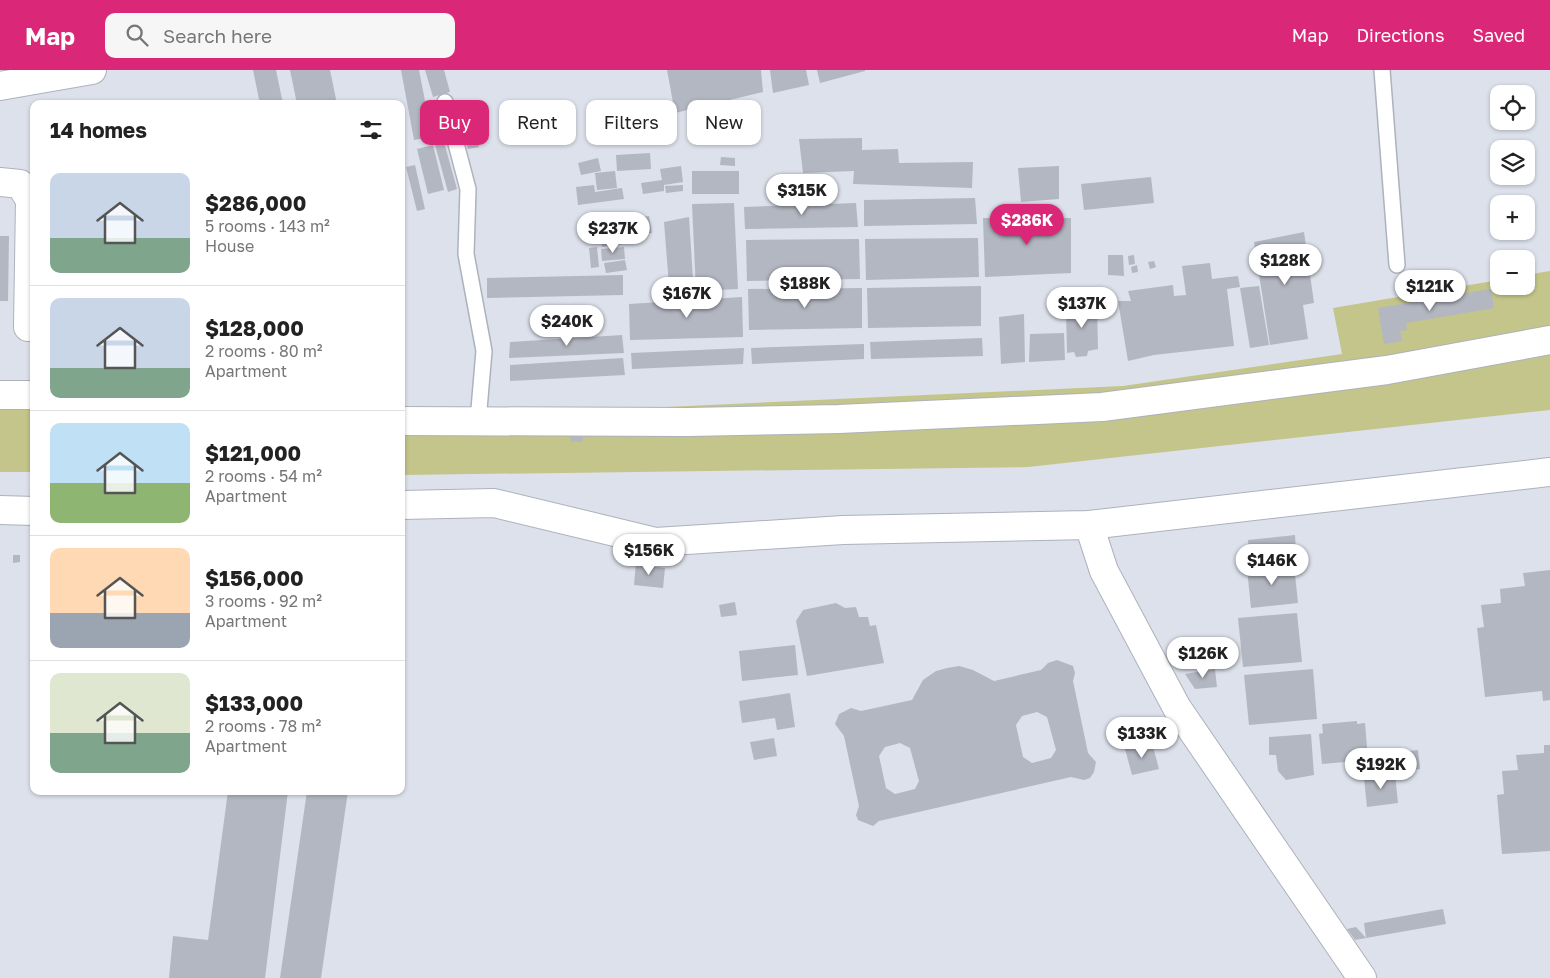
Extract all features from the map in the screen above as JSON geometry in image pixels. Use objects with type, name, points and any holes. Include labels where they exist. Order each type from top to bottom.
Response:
[{"type":"street","points":[[0,86],[92,70]]},
{"type":"street","points":[[0,182],[20,184],[30,200],[28,327]]},
{"type":"street","points":[[405,421],[698,422],[1102,407],[1387,370],[1550,340]]},
{"type":"street","points":[[0,395],[30,395]]},
{"type":"street","points":[[405,505],[494,503],[656,542],[843,530],[1089,525],[1550,472]]},
{"type":"street","points":[[0,510],[30,511]]},
{"type":"street","points":[[1089,525],[1104,571],[1177,708],[1362,978]]},
{"type":"lane","points":[[1382,70],[1397,265]]},
{"type":"lane","points":[[456,145],[468,189],[466,254],[484,352],[478,421]]},
{"type":"green space","points":[[1550,271],[1550,410],[1028,467],[405,475],[405,414],[446,417],[1123,386],[1342,354],[1333,308],[1490,282],[1490,295],[1535,295],[1535,274]]},
{"type":"green space","points":[[0,387],[30,389],[30,472],[0,472]]},
{"type":"building","points":[[253,70],[276,70],[282,100],[259,100]]},
{"type":"building","points":[[290,70],[330,70],[336,100],[296,100]]},
{"type":"building","points":[[401,70],[419,70],[425,100],[420,100],[420,139],[414,140]]},
{"type":"building","points":[[425,70],[444,70],[450,92],[433,97]]},
{"type":"building","points":[[667,70],[761,70],[763,92],[729,100],[687,100],[687,110],[677,113],[677,100],[673,100]]},
{"type":"building","points":[[770,70],[806,70],[809,85],[773,93]]},
{"type":"building","points":[[817,70],[865,70],[865,71],[820,83]]},
{"type":"building","points":[[862,138],[862,150],[898,149],[899,163],[973,162],[972,188],[853,184],[854,171],[803,173],[799,139]]},
{"type":"building","points":[[433,145],[444,190],[428,194],[417,149]]},
{"type":"building","points":[[435,145],[445,145],[457,189],[448,192]]},
{"type":"building","points":[[467,145],[478,145],[479,147],[468,149]]},
{"type":"building","points":[[650,153],[651,169],[617,171],[616,155]]},
{"type":"building","points":[[721,157],[735,158],[735,166],[720,165]]},
{"type":"building","points":[[598,158],[601,171],[581,175],[578,163]]},
{"type":"building","points":[[415,165],[425,209],[417,211],[406,167]]},
{"type":"building","points":[[681,166],[683,182],[664,185],[664,191],[643,194],[641,183],[662,180],[660,169]]},
{"type":"building","points":[[1059,166],[1059,199],[1021,202],[1018,168]]},
{"type":"building","points":[[615,171],[617,188],[597,190],[595,173]]},
{"type":"building","points":[[692,171],[739,171],[739,194],[692,194]]},
{"type":"building","points":[[1151,177],[1154,203],[1084,210],[1081,184]]},
{"type":"building","points":[[594,185],[595,192],[622,188],[624,199],[578,205],[576,187]]},
{"type":"building","points":[[683,185],[683,191],[666,193],[665,186]]},
{"type":"building","points":[[975,198],[977,224],[864,226],[864,200]]},
{"type":"building","points":[[734,203],[738,289],[696,291],[692,204]]},
{"type":"building","points":[[856,203],[858,227],[745,229],[744,207]]},
{"type":"building","points":[[619,215],[623,244],[602,247],[598,218]]},
{"type":"building","points":[[649,216],[652,233],[629,235],[627,219]]},
{"type":"building","points":[[689,217],[694,295],[670,298],[664,222]]},
{"type":"building","points":[[983,218],[1071,218],[1071,273],[985,277]]},
{"type":"building","points":[[1304,232],[1314,303],[1303,305],[1308,339],[1270,345],[1254,242]]},
{"type":"building","points":[[0,236],[9,236],[8,301],[0,301]]},
{"type":"building","points":[[978,238],[979,277],[866,280],[865,239]]},
{"type":"building","points":[[859,239],[860,279],[747,281],[746,240]]},
{"type":"building","points":[[597,247],[599,267],[591,268],[589,248]]},
{"type":"building","points":[[624,247],[625,259],[602,261],[601,249]]},
{"type":"building","points":[[1108,255],[1123,255],[1124,276],[1108,275]]},
{"type":"building","points":[[1134,255],[1135,264],[1129,265],[1128,256]]},
{"type":"building","points":[[625,260],[627,270],[606,273],[604,263]]},
{"type":"building","points":[[1154,261],[1156,267],[1150,269],[1148,262]]},
{"type":"building","points":[[1210,263],[1212,279],[1238,276],[1240,287],[1227,289],[1234,346],[1154,355],[1128,361],[1118,301],[1131,301],[1128,291],[1173,285],[1174,296],[1186,295],[1182,266]]},
{"type":"building","points":[[1137,265],[1138,272],[1132,273],[1131,267]]},
{"type":"building","points":[[623,275],[623,295],[487,298],[487,278]]},
{"type":"building","points":[[981,286],[981,326],[868,328],[867,288]]},
{"type":"building","points":[[1259,286],[1269,345],[1250,348],[1240,288]]},
{"type":"building","points":[[862,288],[862,328],[749,330],[748,289]]},
{"type":"building","points":[[1490,289],[1494,308],[1406,323],[1407,330],[1400,331],[1402,341],[1384,344],[1378,308]]},
{"type":"building","points":[[742,297],[743,337],[630,340],[629,304]]},
{"type":"building","points":[[1097,303],[1098,349],[1088,351],[1087,356],[1076,357],[1074,352],[1067,353],[1066,308]]},
{"type":"building","points":[[1024,314],[1025,362],[1001,364],[999,317]]},
{"type":"building","points":[[1064,333],[1065,360],[1029,362],[1030,334]]},
{"type":"building","points":[[622,335],[624,353],[509,358],[510,342]]},
{"type":"building","points":[[982,338],[983,356],[871,359],[870,342]]},
{"type":"building","points":[[864,344],[864,359],[752,364],[751,348]]},
{"type":"building","points":[[744,348],[743,364],[632,369],[631,353]]},
{"type":"building","points":[[623,358],[625,375],[510,381],[510,365]]},
{"type":"building","points":[[570,432],[582,432],[583,442],[571,442]]},
{"type":"building","points":[[1295,535],[1296,551],[1249,555],[1248,540]]},
{"type":"building","points":[[13,555],[20,555],[20,562],[13,563]]},
{"type":"building","points":[[636,562],[648,563],[647,566],[665,568],[663,588],[634,585]]},
{"type":"building","points":[[1294,565],[1298,603],[1251,608],[1247,569]]},
{"type":"building","points":[[1550,570],[1550,700],[1543,701],[1542,691],[1485,697],[1477,628],[1484,627],[1481,605],[1501,603],[1500,589],[1525,586],[1523,573]]},
{"type":"building","points":[[735,602],[737,615],[721,617],[719,605]]},
{"type":"building","points":[[836,603],[845,608],[856,607],[859,617],[868,617],[870,626],[876,625],[884,663],[807,676],[796,621],[803,610]]},
{"type":"building","points":[[1297,613],[1302,662],[1243,667],[1238,618]]},
{"type":"building","points":[[795,645],[798,675],[742,681],[739,651]]},
{"type":"building","points":[[1057,660],[1073,666],[1075,673],[1073,681],[1088,753],[1096,762],[1094,772],[1090,778],[1084,780],[1071,777],[879,821],[873,826],[858,820],[856,815],[859,806],[844,736],[835,724],[839,714],[851,708],[861,711],[912,700],[923,680],[936,671],[947,668],[959,666],[973,670],[994,681],[1041,670],[1048,663]],"holes":[[[1037,712],[1047,717],[1056,750],[1051,758],[1032,763],[1023,757],[1016,725],[1022,716]],[[900,743],[910,748],[919,781],[915,789],[895,794],[886,788],[879,756],[885,747]]]},
{"type":"building","points":[[1215,669],[1217,687],[1195,689],[1185,674]]},
{"type":"building","points":[[1313,669],[1317,719],[1249,725],[1244,675]]},
{"type":"building","points":[[790,693],[795,727],[777,730],[775,718],[742,723],[739,701]]},
{"type":"building","points":[[1357,721],[1357,724],[1365,723],[1368,760],[1322,764],[1319,734],[1323,733],[1322,724]]},
{"type":"building","points":[[1311,734],[1314,775],[1286,780],[1278,771],[1276,755],[1269,755],[1269,737]]},
{"type":"building","points":[[774,738],[777,756],[754,760],[750,742]]},
{"type":"building","points":[[1152,743],[1159,769],[1132,775],[1125,749]]},
{"type":"building","points":[[1544,745],[1550,745],[1550,851],[1502,854],[1497,795],[1504,794],[1502,771],[1518,770],[1516,755],[1544,753]]},
{"type":"building","points":[[1418,750],[1420,769],[1402,771],[1400,752]]},
{"type":"building","points":[[1395,774],[1398,803],[1367,807],[1364,778]]},
{"type":"building","points":[[227,795],[288,795],[265,978],[169,978],[173,936],[208,940]]},
{"type":"building","points":[[306,795],[347,795],[321,978],[280,978]]},
{"type":"building","points":[[1443,909],[1446,924],[1366,938],[1364,923]]},
{"type":"building","points":[[1356,927],[1366,938],[1355,940],[1347,929]]}]
